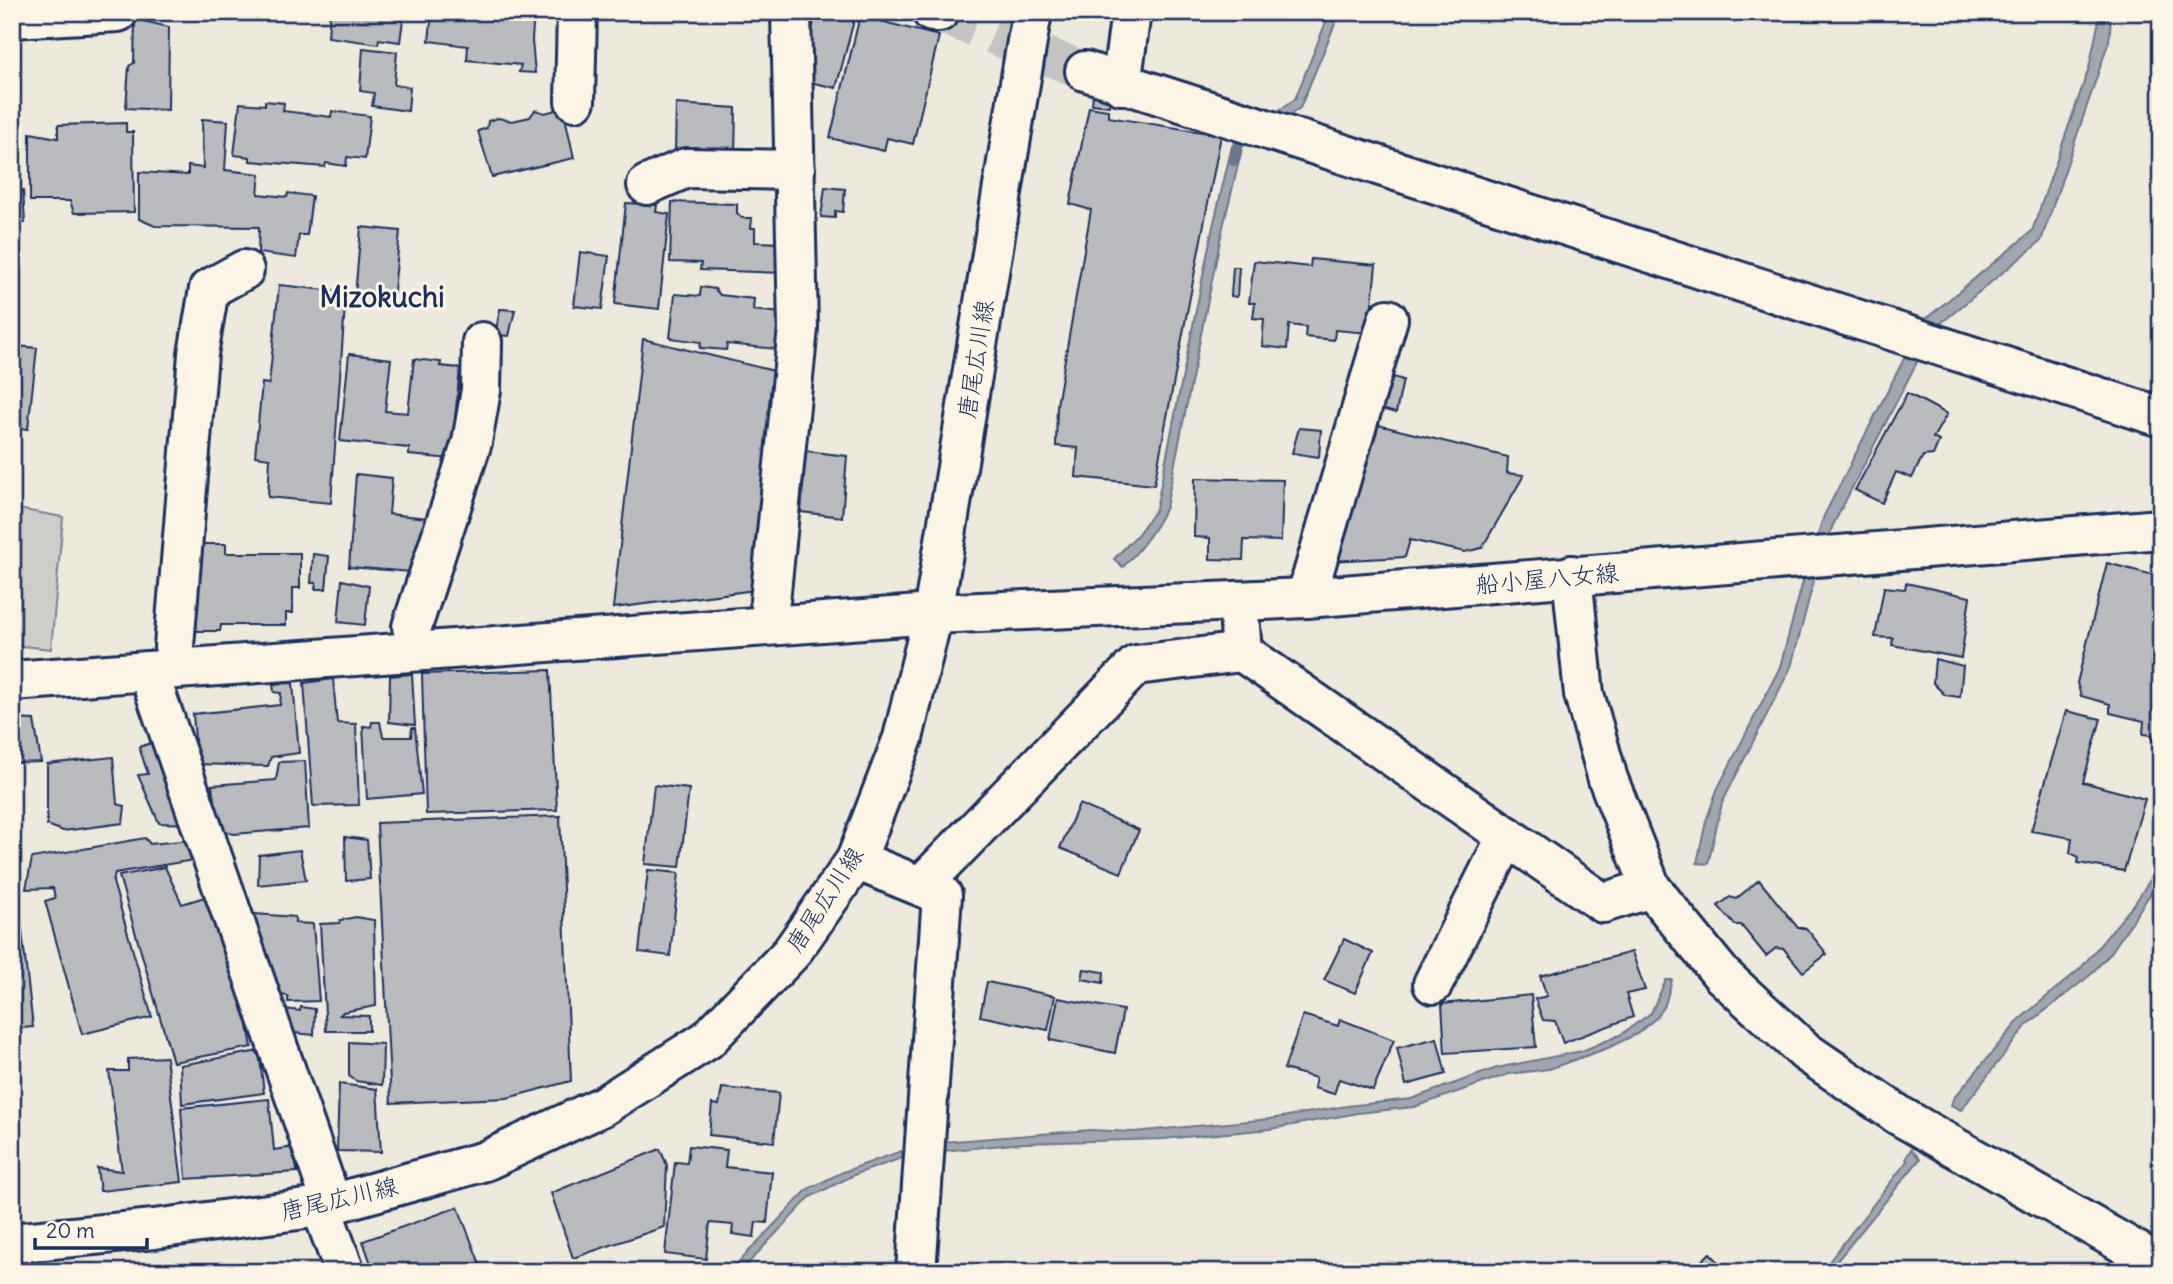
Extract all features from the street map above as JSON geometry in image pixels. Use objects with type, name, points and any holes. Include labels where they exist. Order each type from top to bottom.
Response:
[{"type":"street","points":[[12,18],[118,12]]},
{"type":"street","points":[[575,101],[577,12]]},
{"type":"street","points":[[770,601],[798,328],[791,12]]},
{"type":"street","points":[[932,12],[939,12]]},
{"type":"street","name":"唐尾広川線","points":[[12,1243],[154,1230],[327,1206],[485,1161],[603,1106],[706,1041],[791,953],[856,860],[903,738],[933,614],[1032,12]]},
{"type":"street","points":[[1121,85],[1131,12]]},
{"type":"street","points":[[1085,71],[1121,85],[2161,417]]},
{"type":"street","points":[[647,185],[686,168],[795,170]]},
{"type":"street","points":[[244,270],[209,289],[198,354],[161,658],[345,1272]]},
{"type":"street","points":[[1306,598],[1388,319]]},
{"type":"street","points":[[412,627],[472,442],[481,390],[482,342]]},
{"type":"street","name":"船小屋八女線","points":[[12,681],[161,658],[933,614],[1306,598],[2161,529]]},
{"type":"street","points":[[1572,575],[1584,694],[1608,779],[1651,888],[1722,975],[1806,1052],[1900,1116],[2161,1265]]},
{"type":"street","points":[[1238,601],[1241,652]]},
{"type":"street","points":[[921,886],[1136,665],[1241,652],[1603,903],[1651,888]]},
{"type":"street","points":[[1433,984],[1507,836]]},
{"type":"street","points":[[856,860],[942,895],[916,1272]]},
{"type":"shaded area","points":[[1330,12],[1340,12],[1300,108],[1273,126],[1268,118],[1295,99]]},
{"type":"shaded area","points":[[2099,20],[2111,20],[2109,41],[2041,241],[1934,329],[1833,525],[1817,569],[1791,667],[1722,803],[1708,864],[1697,863],[1706,821],[1717,790],[1780,667],[1824,516],[1927,318],[2032,231],[2089,68]]},
{"type":"shaded area","points":[[1232,146],[1242,149],[1222,231],[1166,507],[1147,539],[1123,567],[1114,559],[1137,535],[1156,509],[1212,231]]},
{"type":"shaded area","points":[[12,508],[63,517],[51,649],[12,645]]},
{"type":"shaded area","points":[[2161,863],[2161,878],[2110,954],[2089,976],[2027,1025],[1961,1110],[1951,1105],[1953,1099],[2020,1019],[2080,969],[2135,903]]},
{"type":"shaded area","points":[[1666,980],[1672,980],[1665,1005],[1657,1017],[1637,1034],[1608,1048],[1549,1069],[1509,1074],[1414,1107],[1358,1113],[1271,1129],[1163,1139],[1024,1143],[943,1151],[943,1142],[1090,1130],[1133,1132],[1270,1119],[1411,1099],[1497,1068],[1582,1051],[1620,1035],[1651,1013]]},
{"type":"shaded area","points":[[1911,1149],[1920,1159],[1828,1272],[1821,1272],[1907,1161]]},
{"type":"shaded area","points":[[901,1151],[902,1158],[856,1174],[810,1197],[740,1272],[729,1272],[808,1189],[843,1172]]},
{"type":"building","points":[[330,12],[404,12],[400,42],[379,39],[378,44],[328,37]]},
{"type":"building","points":[[432,12],[534,12],[532,40],[535,73],[519,72],[521,65],[467,60],[468,46],[429,41]]},
{"type":"building","points":[[815,12],[856,13],[836,88],[805,81]]},
{"type":"building","points":[[860,16],[939,36],[913,144],[887,138],[884,151],[830,138]]},
{"type":"building","points":[[135,19],[169,27],[168,110],[126,108],[129,66],[134,63]]},
{"type":"building","points":[[363,48],[397,52],[394,85],[410,87],[408,111],[372,106],[374,93],[360,91]]},
{"type":"building","points":[[1093,95],[1110,96],[1109,106],[1092,104]]},
{"type":"building","points":[[265,101],[284,103],[283,111],[331,117],[332,111],[370,116],[365,159],[347,157],[346,166],[326,163],[325,167],[250,161],[250,157],[234,155],[240,103],[265,105]]},
{"type":"building","points":[[676,104],[736,108],[735,154],[675,151]]},
{"type":"building","points":[[1089,107],[1108,110],[1108,117],[1221,135],[1154,485],[1076,477],[1078,448],[1056,446],[1057,405],[1091,210],[1070,204]]},
{"type":"building","points":[[563,108],[574,158],[492,177],[478,131],[487,128],[488,121],[498,118],[512,121],[530,117],[535,110],[545,113]]},
{"type":"building","points":[[202,119],[228,121],[225,170],[260,174],[258,194],[287,197],[288,193],[312,196],[307,235],[299,235],[296,258],[258,253],[259,227],[155,226],[139,219],[139,172],[188,175],[188,166],[203,168]]},
{"type":"building","points":[[126,123],[126,132],[133,132],[134,212],[74,213],[70,201],[30,201],[30,133],[58,138],[58,125]]},
{"type":"building","points":[[825,187],[845,189],[843,212],[835,211],[835,218],[821,217]]},
{"type":"building","points":[[23,190],[25,223],[12,223],[12,191]]},
{"type":"building","points":[[672,202],[737,204],[737,213],[742,218],[752,218],[751,228],[755,228],[755,242],[784,243],[783,273],[700,270],[701,263],[670,262]]},
{"type":"building","points":[[626,203],[657,205],[656,212],[669,214],[659,309],[615,304]]},
{"type":"building","points":[[361,227],[400,231],[393,301],[355,296]]},
{"type":"building","points":[[580,252],[609,256],[602,309],[574,306]]},
{"type":"building","points":[[1311,259],[1376,265],[1369,333],[1335,330],[1334,340],[1305,337],[1306,327],[1289,325],[1287,349],[1262,346],[1264,319],[1253,318],[1255,303],[1249,303],[1254,261],[1310,267]]},
{"type":"building","points":[[1233,267],[1239,267],[1237,297],[1231,296]]},
{"type":"building","points":[[279,285],[346,292],[331,503],[268,497],[270,458],[255,456],[262,383],[269,384]]},
{"type":"building","points":[[701,287],[715,289],[720,295],[754,299],[753,310],[781,313],[777,349],[727,344],[726,350],[700,348],[701,342],[670,338],[675,294],[700,296]]},
{"type":"building","points":[[500,309],[515,310],[509,336],[495,335]]},
{"type":"building","points":[[643,339],[778,372],[755,590],[613,608]]},
{"type":"building","points":[[12,340],[19,340],[18,346],[37,348],[28,429],[12,428]]},
{"type":"building","points":[[349,354],[391,359],[385,411],[408,413],[414,359],[441,362],[440,366],[460,368],[451,459],[409,455],[409,448],[340,441]]},
{"type":"building","points":[[1377,372],[1403,380],[1396,413],[1366,405]]},
{"type":"building","points":[[1907,393],[1947,414],[1933,438],[1939,441],[1933,455],[1923,456],[1912,478],[1896,472],[1882,503],[1855,490]]},
{"type":"building","points":[[1366,422],[1508,457],[1507,473],[1524,475],[1482,548],[1465,552],[1410,540],[1405,557],[1330,561]]},
{"type":"building","points":[[1299,428],[1321,430],[1319,457],[1292,453]]},
{"type":"building","points":[[806,451],[847,456],[842,517],[801,512]]},
{"type":"building","points":[[356,474],[392,478],[389,514],[428,518],[424,573],[349,567]]},
{"type":"building","points":[[1195,478],[1283,480],[1281,541],[1244,540],[1243,560],[1210,559],[1210,538],[1194,537]]},
{"type":"building","points":[[201,544],[226,544],[226,553],[300,553],[300,588],[293,588],[293,613],[286,613],[286,625],[221,625],[220,631],[196,631],[196,569],[201,567]]},
{"type":"building","points":[[313,554],[329,556],[326,589],[315,589],[316,583],[311,583]]},
{"type":"building","points":[[2107,563],[2161,577],[2161,742],[2152,740],[2152,735],[2143,734],[2144,721],[2110,713],[2110,704],[2081,696],[2077,683]]},
{"type":"building","points":[[342,580],[369,586],[365,625],[338,622]]},
{"type":"building","points":[[1906,583],[1970,597],[1961,658],[1892,645],[1893,638],[1875,637],[1884,587],[1905,589]]},
{"type":"building","points":[[1935,659],[1963,666],[1960,697],[1945,695],[1933,683]]},
{"type":"building","points":[[550,670],[557,810],[426,814],[422,674]]},
{"type":"building","points":[[412,674],[415,725],[389,722],[390,676]]},
{"type":"building","points":[[333,679],[337,723],[356,724],[359,805],[313,806],[304,683]]},
{"type":"building","points":[[293,683],[299,753],[271,757],[268,766],[197,764],[193,714],[280,705],[281,693],[274,692],[273,684]]},
{"type":"building","points":[[2066,711],[2101,719],[2083,782],[2145,799],[2124,871],[2078,863],[2079,857],[2070,853],[2072,838],[2031,831]]},
{"type":"building","points":[[12,719],[34,720],[41,762],[12,763]]},
{"type":"building","points":[[372,722],[380,722],[383,737],[411,737],[412,728],[415,728],[422,794],[367,799],[363,726],[371,727]]},
{"type":"building","points":[[157,741],[191,824],[159,823],[138,775],[148,774],[139,747]]},
{"type":"building","points":[[113,757],[117,804],[125,806],[123,823],[63,831],[47,825],[47,764]]},
{"type":"building","points":[[305,761],[309,828],[234,834],[217,830],[212,785],[276,780],[279,762]]},
{"type":"building","points":[[654,785],[689,789],[680,867],[645,864]]},
{"type":"building","points":[[1079,804],[1139,830],[1121,873],[1060,848]]},
{"type":"building","points":[[560,816],[571,1081],[507,1098],[391,1103],[377,823]]},
{"type":"building","points":[[345,837],[367,840],[370,879],[346,881]]},
{"type":"building","points":[[145,838],[150,844],[191,840],[194,860],[115,873],[113,882],[152,1017],[82,1034],[45,901],[55,898],[53,888],[26,889],[32,858]]},
{"type":"building","points":[[300,850],[306,880],[258,885],[259,855]]},
{"type":"building","points":[[165,867],[182,904],[211,895],[238,973],[252,1047],[173,1062],[119,876]]},
{"type":"building","points":[[648,870],[679,873],[670,956],[639,952]]},
{"type":"building","points":[[1759,880],[1798,928],[1806,928],[1827,954],[1803,972],[1784,949],[1776,948],[1766,956],[1741,925],[1735,925],[1718,906],[1730,897],[1736,899]]},
{"type":"building","points":[[255,914],[295,917],[295,923],[313,924],[319,1001],[288,1002],[288,996],[275,994],[265,981],[265,949],[254,949]]},
{"type":"building","points":[[356,917],[374,920],[376,1006],[343,1012],[340,1015],[369,1016],[369,1031],[326,1031],[320,924],[339,923],[340,920]]},
{"type":"building","points":[[21,923],[33,1027],[12,1029],[12,924]]},
{"type":"building","points":[[1344,939],[1373,953],[1355,993],[1324,980]]},
{"type":"building","points":[[1632,952],[1645,990],[1626,994],[1633,1017],[1563,1043],[1555,1021],[1543,1020],[1535,999],[1547,996],[1540,976]]},
{"type":"building","points":[[1084,969],[1104,972],[1103,983],[1082,979]]},
{"type":"building","points":[[987,982],[1055,996],[1048,1030],[980,1016]]},
{"type":"building","points":[[1531,995],[1536,1047],[1445,1053],[1442,1004]]},
{"type":"building","points":[[1058,998],[1123,1010],[1115,1053],[1050,1040]]},
{"type":"building","points":[[301,1007],[315,1009],[314,1035],[285,1032],[284,1009],[300,1011]]},
{"type":"building","points":[[1303,1015],[1338,1026],[1340,1019],[1394,1040],[1373,1090],[1339,1079],[1334,1094],[1314,1088],[1316,1078],[1284,1069]]},
{"type":"building","points":[[1437,1038],[1446,1074],[1406,1085],[1397,1048]]},
{"type":"building","points":[[349,1042],[383,1044],[382,1085],[356,1081],[349,1076]]},
{"type":"building","points":[[259,1051],[264,1093],[182,1104],[180,1065]]},
{"type":"building","points":[[166,1057],[182,1182],[100,1191],[97,1168],[122,1171],[109,1071],[128,1071],[128,1059]]},
{"type":"building","points":[[339,1084],[377,1089],[381,1152],[337,1151]]},
{"type":"building","points":[[722,1088],[779,1093],[774,1142],[709,1135],[712,1104],[719,1105]]},
{"type":"building","points":[[269,1099],[274,1150],[295,1147],[297,1172],[186,1179],[181,1108]]},
{"type":"building","points":[[689,1146],[727,1150],[725,1167],[772,1172],[767,1223],[756,1222],[754,1237],[732,1234],[733,1225],[710,1223],[706,1259],[665,1254],[675,1162],[687,1163]]},
{"type":"building","points":[[660,1149],[667,1165],[664,1227],[573,1258],[551,1193]]},
{"type":"building","points":[[458,1207],[483,1272],[374,1272],[363,1241]]},
{"type":"building","points":[[1710,1253],[1728,1272],[1690,1272]]},
{"type":"waterway","points":[[1234,161],[1237,146],[1254,134]]},
{"type":"tunnel","points":[[939,14],[1085,71]]},
{"type":"district","name":"Mizokuchi","points":[[382,297]]}]
